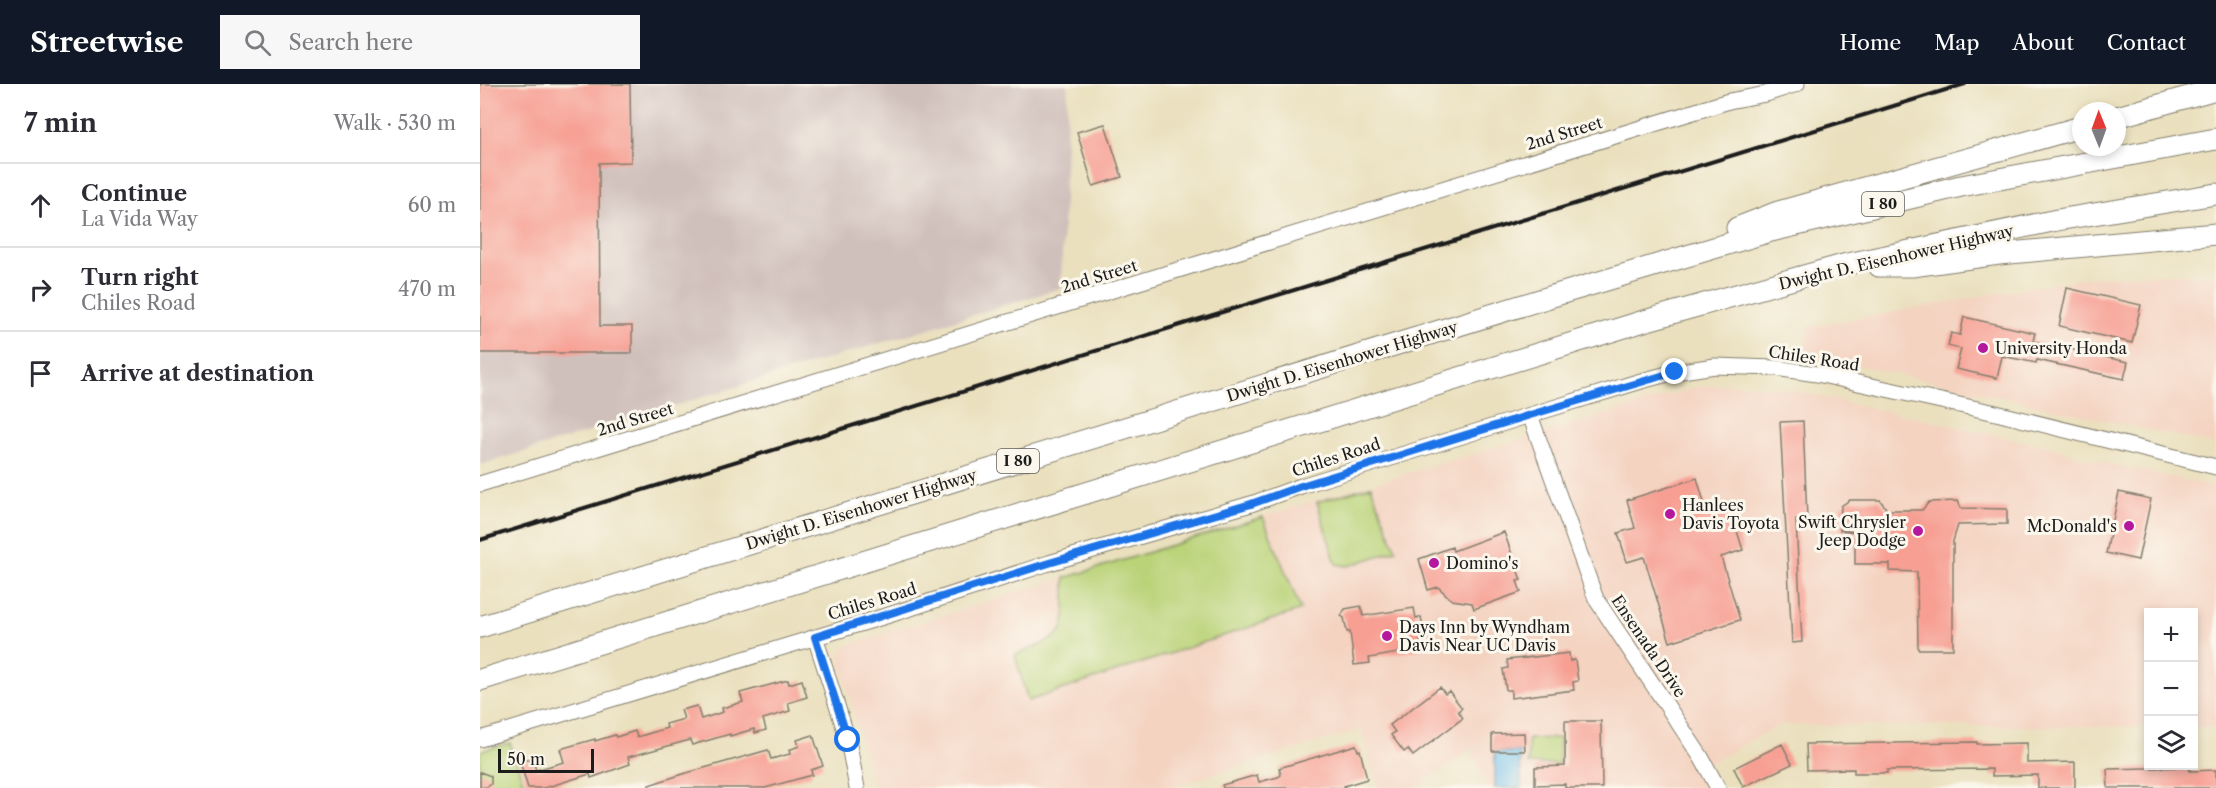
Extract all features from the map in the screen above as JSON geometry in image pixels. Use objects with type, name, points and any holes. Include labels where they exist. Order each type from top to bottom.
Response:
[{"type":"highway","points":[[2126,114],[2216,89]]},
{"type":"highway","points":[[1556,295],[1663,257],[1778,212],[2072,130]]},
{"type":"highway","name":"Dwight D. Eisenhower Highway","points":[[480,627],[1556,295],[1771,231],[1961,186],[2216,139]]},
{"type":"highway","name":"Dwight D. Eisenhower Highway","points":[[480,680],[1644,321],[1843,265],[2057,220],[2216,194]]},
{"type":"highway","points":[[1843,265],[1912,266],[2068,247],[2216,234]]},
{"type":"street","name":"2nd Street","points":[[1729,101],[1759,84]]},
{"type":"street","name":"2nd Street","points":[[480,484],[1729,101],[1766,94],[1797,84]]},
{"type":"street","name":"Chiles Road","points":[[480,739],[1675,372],[1715,366],[1775,368],[1817,374],[1996,413],[2216,466]]},
{"type":"street","name":"Ensenada Drive","points":[[1530,415],[1596,599],[1701,757],[1718,788]]},
{"type":"street","points":[[815,637],[848,740],[857,788]]},
{"type":"shaded area","points":[[480,84],[1068,84],[1061,288],[480,465]]},
{"type":"shaded area","points":[[2164,274],[2216,275],[2216,445],[1803,353],[1809,327],[2085,278]]},
{"type":"shaded area","points":[[1735,384],[1781,388],[2055,448],[2084,458],[2216,487],[2216,727],[2198,727],[2198,608],[2144,608],[2144,727],[1779,725],[1705,766],[1704,788],[1487,788],[1472,748],[1417,788],[1379,788],[1361,729],[1169,788],[874,788],[839,658],[842,651],[850,644],[1291,508],[1697,387]]},
{"type":"green space","points":[[1371,486],[1396,550],[1348,566],[1336,564],[1317,502]]},
{"type":"green space","points":[[1263,517],[1301,610],[1028,701],[1015,655],[1046,642],[1061,630],[1065,612],[1065,578]]},
{"type":"green space","points":[[1559,738],[1559,764],[1528,764],[1528,739]]},
{"type":"green space","points":[[510,743],[525,788],[480,788],[480,751]]},
{"type":"water","points":[[1495,752],[1520,752],[1521,788],[1495,788]]},
{"type":"building","points":[[480,84],[630,84],[631,162],[599,163],[600,326],[632,326],[632,353],[480,353]]},
{"type":"building","points":[[1105,124],[1122,177],[1093,186],[1077,132]]},
{"type":"building","points":[[2067,288],[2141,305],[2132,343],[2059,326]]},
{"type":"building","points":[[1964,317],[2035,333],[2033,341],[2128,362],[2124,379],[2037,360],[2036,363],[2002,356],[1997,378],[1956,369],[1961,349],[1948,346],[1951,333],[1960,335]]},
{"type":"building","points":[[1803,421],[1807,519],[1796,520],[1802,642],[1792,643],[1780,422]]},
{"type":"building","points":[[1697,478],[1706,509],[1728,502],[1743,550],[1721,557],[1740,620],[1670,642],[1644,557],[1627,562],[1618,533],[1635,528],[1627,500]]},
{"type":"building","name":"McDonald's","points":[[2119,492],[2151,499],[2138,560],[2106,553]]},
{"type":"building","points":[[1850,500],[1880,500],[1887,510],[1922,510],[1929,502],[1958,501],[1961,508],[2007,509],[2007,524],[1958,525],[1953,541],[1953,649],[1918,649],[1917,572],[1890,571],[1890,564],[1855,564],[1855,532],[1840,530],[1841,506]]},
{"type":"building","points":[[1504,532],[1521,580],[1517,581],[1521,592],[1474,609],[1472,603],[1452,600],[1438,587],[1428,590],[1419,559],[1452,547],[1453,551]]},
{"type":"building","name":"Days Inn by Wyndham Davis Near UC Davis","points":[[1361,606],[1363,616],[1414,608],[1416,618],[1421,617],[1425,640],[1420,641],[1421,649],[1369,658],[1370,663],[1354,665],[1350,632],[1347,632],[1344,618],[1341,616],[1345,609]]},
{"type":"building","points":[[1569,653],[1570,661],[1575,660],[1578,681],[1573,682],[1574,690],[1511,698],[1511,690],[1506,690],[1503,669],[1508,668],[1507,660]]},
{"type":"building","points":[[788,680],[789,684],[802,680],[807,697],[788,703],[790,711],[763,719],[766,730],[755,733],[754,729],[692,745],[690,740],[628,757],[630,764],[591,778],[590,774],[544,788],[528,788],[520,762],[532,758],[536,770],[564,762],[560,749],[635,731],[637,737],[667,728],[666,724],[684,719],[681,710],[697,706],[701,719],[723,712],[722,708],[743,702],[740,693]]},
{"type":"building","points":[[1440,687],[1445,694],[1449,691],[1462,708],[1458,711],[1463,718],[1413,756],[1408,749],[1404,752],[1391,735],[1395,732],[1390,725]]},
{"type":"building","points":[[1565,721],[1601,721],[1602,788],[1565,788],[1565,784],[1535,785],[1535,767],[1565,766]]},
{"type":"building","points":[[1524,733],[1525,751],[1492,751],[1492,734]]},
{"type":"building","points":[[813,735],[823,766],[811,770],[812,775],[765,788],[649,788],[649,785],[683,774],[768,750],[771,759],[790,754],[789,750],[799,746],[797,740]]},
{"type":"building","points":[[1977,742],[1977,744],[2027,743],[2027,763],[2075,762],[2075,788],[2038,788],[2038,775],[1992,776],[1992,769],[1887,770],[1887,773],[1854,773],[1854,769],[1807,770],[1806,744]]},
{"type":"building","points":[[1782,744],[1792,764],[1743,787],[1734,768]]},
{"type":"building","points":[[1356,745],[1358,751],[1360,750],[1367,779],[1344,786],[1345,788],[1223,788],[1222,785],[1257,775],[1259,782],[1278,777],[1281,775],[1279,768]]},
{"type":"building","points":[[2107,769],[2216,770],[2216,788],[2108,788]]},
{"type":"building","points":[[480,772],[491,776],[491,784],[487,787],[480,788]]},
{"type":"railway","points":[[480,540],[1965,84]]},
{"type":"place","name":"University Honda","points":[[1983,348]]},
{"type":"place","name":"Hanlees Davis Toyota","points":[[1670,514]]},
{"type":"place","name":"McDonald's","points":[[2129,526]]},
{"type":"place","name":"Swift Chrysler Jeep Dodge","points":[[1918,531]]},
{"type":"place","name":"Domino's","points":[[1434,563]]},
{"type":"place","name":"Days Inn by Wyndham Davis Near UC Davis","points":[[1387,636]]},
{"type":"route","points":[[848,740],[815,637],[1049,563],[1251,504],[1301,486],[1675,372]]}]
